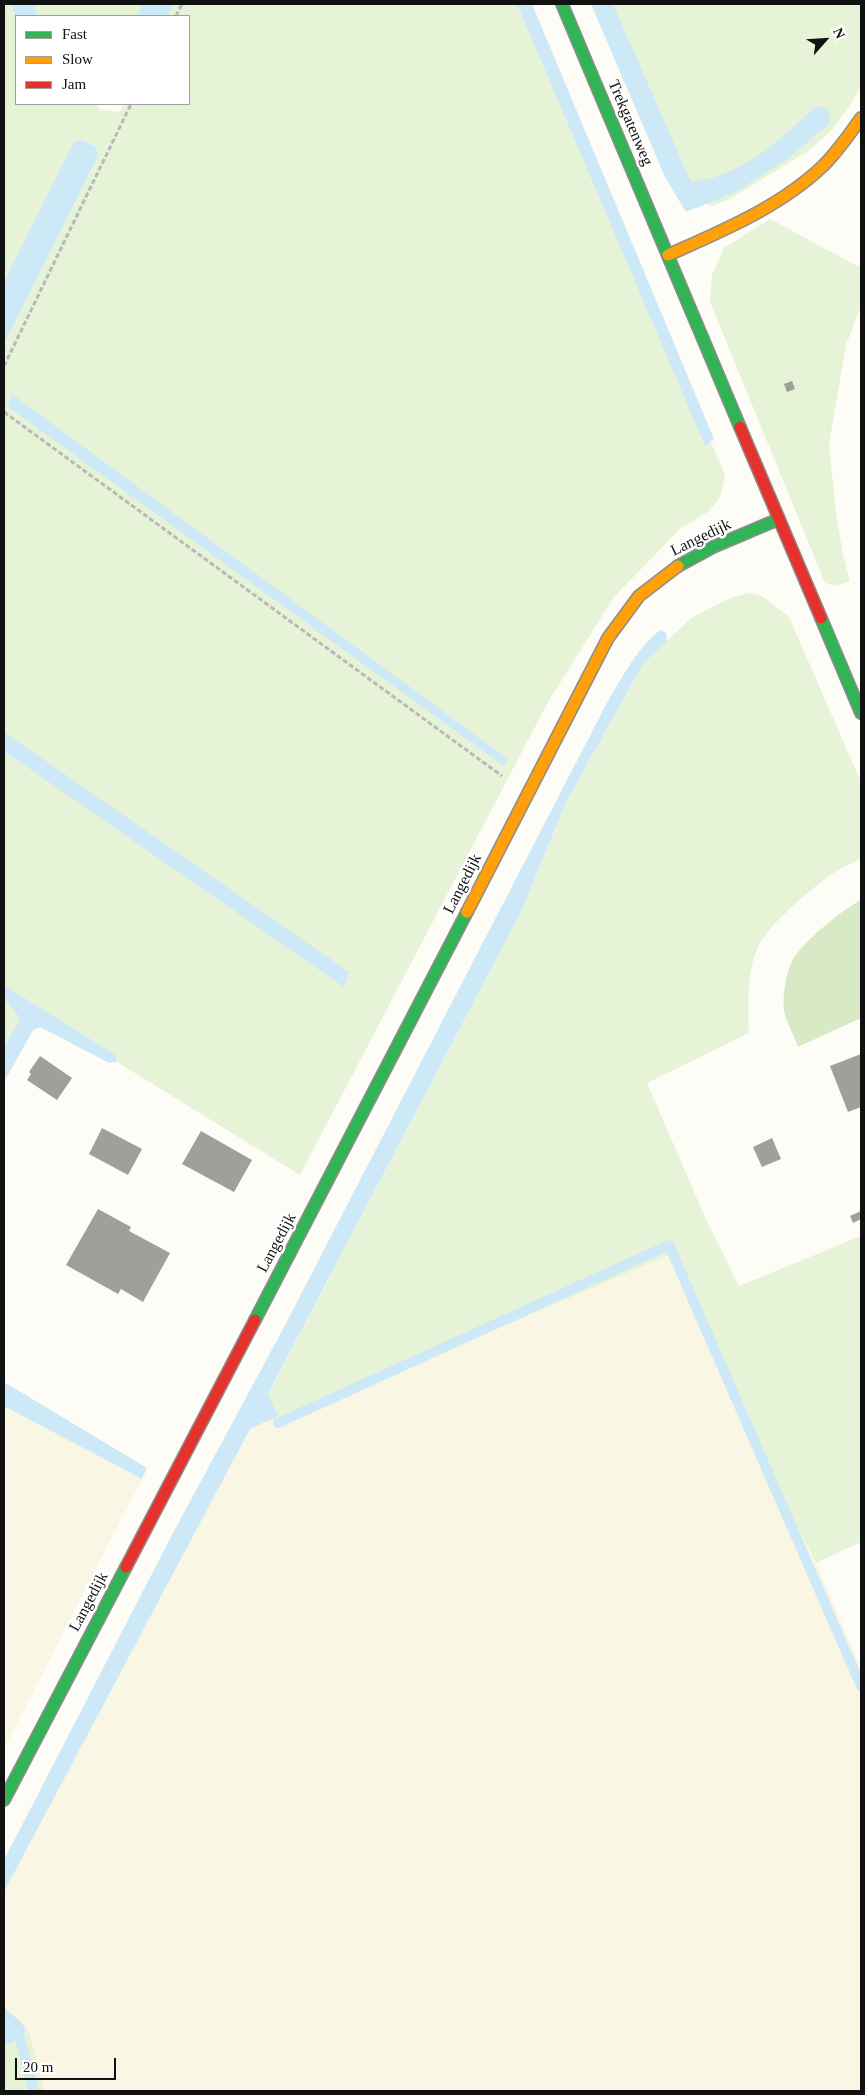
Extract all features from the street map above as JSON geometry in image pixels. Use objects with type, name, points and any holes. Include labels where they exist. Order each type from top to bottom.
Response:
[{"type":"street","name":"Trekgatenweg","points":[[562,4],[668,255]]},
{"type":"street","points":[[861,118],[849,139],[834,157],[817,173],[779,201],[742,222],[668,255],[861,713]]},
{"type":"street","name":"Langedijk","points":[[4,1800],[373,1096],[608,638],[632,603],[651,584],[697,556],[779,519]]},
{"type":"path","points":[[4,366],[131,105]]},
{"type":"path","points":[[4,412],[488,766],[528,792]]},
{"type":"shaded area","points":[[672,1254],[763,1460],[816,1563],[861,1667],[861,2091],[44,2091],[29,2032],[4,2007],[4,1892],[250,1429],[270,1419],[278,1423]]},
{"type":"shaded area","points":[[4,1406],[142,1479],[4,1749]]},
{"type":"green space","points":[[4,4],[143,4],[138,15],[15,15],[15,105],[97,105],[99,109],[120,112],[124,105],[190,105],[190,15],[168,15],[174,4],[523,4],[725,475],[720,497],[709,511],[680,529],[614,597],[548,702],[300,1175],[117,1062],[116,1055],[4,985],[4,344],[98,156],[96,147],[83,140],[4,282]]},
{"type":"green space","points":[[607,4],[861,4],[861,86],[848,108],[830,132],[808,151],[730,199],[712,206],[693,200]]},
{"type":"green space","points":[[770,219],[861,268],[861,306],[846,345],[829,444],[836,513],[843,556],[850,581],[835,586],[825,583],[710,302],[712,275],[724,248]]},
{"type":"green space","points":[[749,593],[762,596],[789,617],[861,782],[861,859],[840,869],[820,883],[783,915],[764,936],[755,955],[750,977],[749,1033],[647,1083],[705,1217],[739,1286],[861,1236],[861,1542],[816,1563],[763,1460],[672,1254],[278,1423],[270,1419],[278,1415],[268,1395],[522,910],[566,802],[643,664],[691,618],[730,598]]},
{"type":"green space","points":[[861,900],[861,1018],[798,1047],[784,1010],[785,985],[792,961],[804,945],[823,927]]},
{"type":"green space","points":[[4,1000],[9,1003],[20,1019],[4,1047]]},
{"type":"green space","points":[[25,2026],[29,2032],[44,2091],[4,2091],[4,2046],[20,2040],[26,2032]]},
{"type":"water","points":[[11,4],[33,4],[38,15],[15,15]]},
{"type":"water","points":[[143,4],[174,4],[168,15],[138,15]]},
{"type":"water","points":[[517,4],[532,4],[714,439],[705,446]]},
{"type":"water","points":[[591,4],[613,4],[691,182],[727,173],[744,165],[774,144],[816,106],[828,108],[831,122],[790,157],[736,192],[686,212],[665,177]]},
{"type":"water","points":[[83,140],[96,147],[98,156],[4,344],[4,282],[74,142]]},
{"type":"water","points":[[13,395],[508,759],[504,766],[7,406]]},
{"type":"water","points":[[661,630],[666,633],[667,641],[643,664],[566,802],[522,910],[268,1394],[278,1416],[250,1429],[4,1892],[4,1860],[173,1533],[283,1329],[610,697],[640,651]]},
{"type":"water","points":[[4,732],[349,972],[344,987],[4,751]]},
{"type":"water","points":[[4,985],[116,1055],[117,1062],[109,1063],[40,1027],[33,1030],[4,1082],[4,1047],[20,1019],[9,1003],[4,1000]]},
{"type":"water","points":[[4,1382],[147,1468],[142,1479],[4,1406]]},
{"type":"water","points":[[4,2007],[23,2024],[25,2033],[22,2037],[4,2046]]},
{"type":"building","points":[[792,381],[795,389],[787,392],[784,384]]},
{"type":"building","points":[[861,1054],[861,1107],[848,1112],[830,1066]]},
{"type":"building","points":[[40,1056],[72,1078],[57,1100],[27,1080],[31,1074],[29,1072]]},
{"type":"building","points":[[102,1128],[142,1149],[128,1175],[89,1154]]},
{"type":"building","points":[[201,1131],[252,1160],[234,1192],[182,1164]]},
{"type":"building","points":[[772,1138],[781,1159],[762,1167],[753,1147]]},
{"type":"building","points":[[98,1209],[131,1227],[129,1231],[170,1253],[143,1302],[121,1289],[118,1294],[66,1265]]},
{"type":"building","points":[[861,1211],[861,1219],[853,1223],[850,1216]]},
{"type":"waterway","points":[[278,1423],[669,1245],[861,1686]]},
{"type":"waterway","points":[[20,2039],[34,2091]]},
{"type":"traffic: fast","points":[[562,4],[740,427]]},
{"type":"traffic: fast","points":[[678,566],[713,547],[779,519]]},
{"type":"traffic: fast","points":[[821,618],[861,713]]},
{"type":"traffic: fast","points":[[255,1320],[467,912]]},
{"type":"traffic: fast","points":[[4,1800],[126,1567]]},
{"type":"traffic: slow","points":[[668,255],[750,217],[788,194],[823,166],[861,118]]},
{"type":"traffic: slow","points":[[467,912],[608,638],[639,596],[678,566]]},
{"type":"traffic: jam","points":[[740,427],[821,618]]},
{"type":"traffic: jam","points":[[126,1567],[255,1320]]}]
